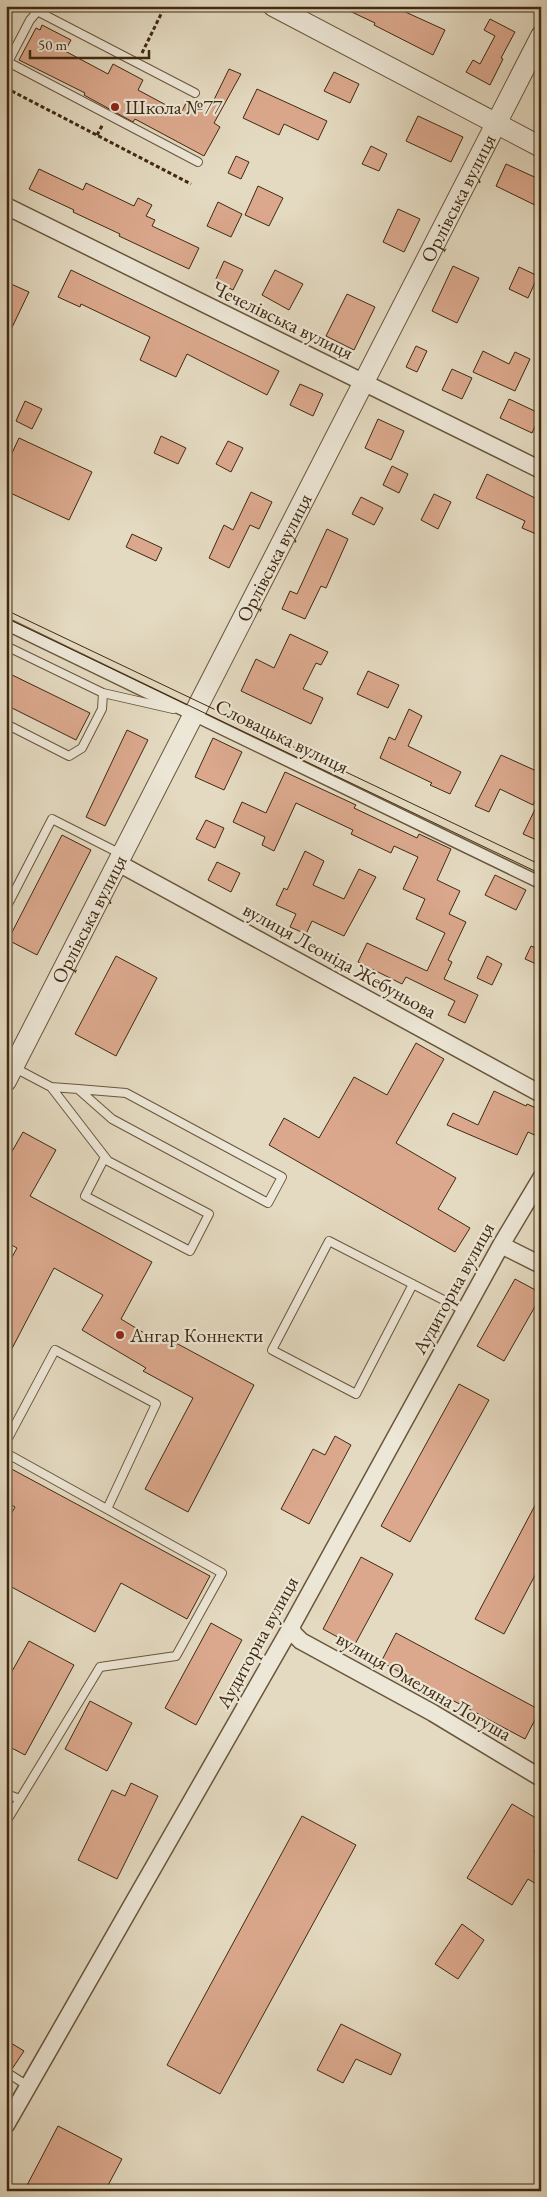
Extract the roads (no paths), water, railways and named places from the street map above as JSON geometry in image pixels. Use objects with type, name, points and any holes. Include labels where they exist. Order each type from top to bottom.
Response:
[{"type":"street","points":[[273,6],[541,147]]},
{"type":"street","name":"Орлівська вулиця","points":[[10,1074],[364,384],[495,122],[541,36]]},
{"type":"street","name":"Чечелівська вулиця","points":[[6,206],[541,470]]},
{"type":"street","name":"Словацька вулиця","points":[[6,624],[541,883]]},
{"type":"street","name":"вулиця Леоніда Жебуньова","points":[[120,859],[541,1094]]},
{"type":"street","name":"Аудиторна вулиця","points":[[8,2120],[291,1627],[464,1311],[541,1178]]},
{"type":"street","points":[[501,1245],[541,1265]]},
{"type":"street","name":"вулиця Омеляна Логуша","points":[[291,1627],[294,1634],[301,1640],[433,1713],[541,1778]]},
{"type":"lane","points":[[195,93],[40,9],[30,20],[8,62],[198,162]]},
{"type":"lane","points":[[6,646],[103,693],[195,714]]},
{"type":"lane","points":[[6,724],[70,756],[82,748],[102,709],[103,693]]},
{"type":"lane","points":[[6,908],[52,819],[120,859]]},
{"type":"lane","points":[[10,1074],[51,1088],[78,1089],[126,1093],[282,1177],[268,1203],[112,1119],[78,1089]]},
{"type":"lane","points":[[51,1088],[105,1157],[108,1161],[209,1214],[190,1250],[85,1196],[105,1157]]},
{"type":"lane","points":[[414,1284],[356,1394],[272,1350],[329,1240],[414,1284],[464,1311]]},
{"type":"lane","points":[[6,1442],[55,1350],[156,1404],[107,1509]]},
{"type":"lane","points":[[6,1453],[222,1573],[176,1656],[100,1667],[6,1822]]},
{"type":"lane","points":[[6,1794],[20,1799]]},
{"type":"lane","points":[[6,2072],[28,2086]]},
{"type":"tram line","points":[[6,610],[541,865]]},
{"type":"tram line","points":[[6,618],[541,874]]},
{"type":"place","name":"Школа №77","points":[[115,107]]},
{"type":"place","name":"Ангар Коннекти","points":[[120,1335]]}]
